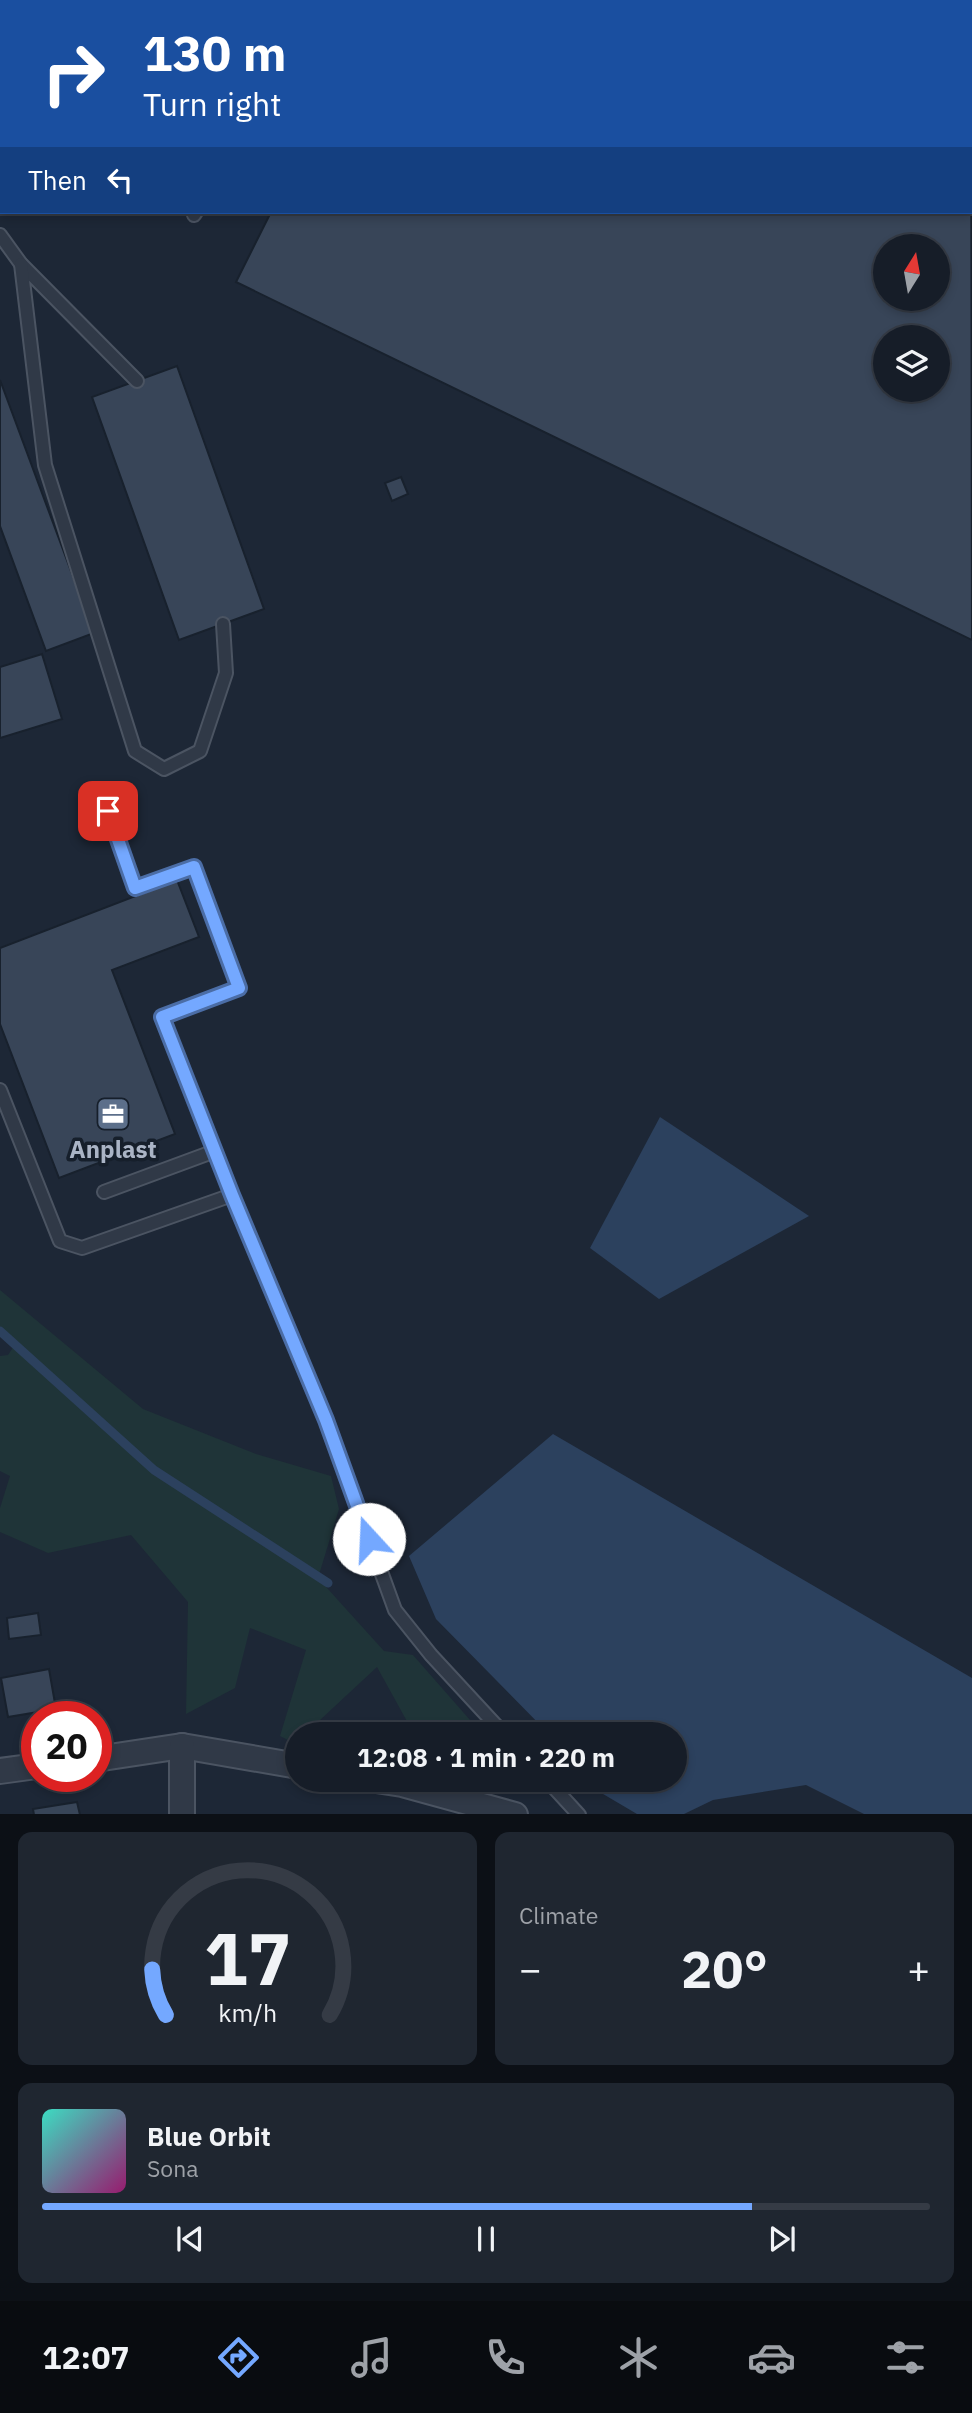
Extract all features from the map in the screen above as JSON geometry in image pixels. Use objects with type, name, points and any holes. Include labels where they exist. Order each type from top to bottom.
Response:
[{"type":"street","points":[[183,1746],[183,1814]]},
{"type":"street","points":[[112,1757],[183,1746],[285,1764]]},
{"type":"street","points":[[0,1771],[21,1768]]},
{"type":"street","points":[[431,1792],[510,1814]]},
{"type":"lane","points":[[0,235],[21,264],[136,381]]},
{"type":"lane","points":[[21,264],[45,465],[135,751],[164,769],[201,751],[226,673],[223,624]]},
{"type":"lane","points":[[108,811],[135,888],[194,867],[239,988],[162,1017],[232,1195],[326,1420],[395,1610],[431,1655],[493,1722]]},
{"type":"lane","points":[[0,1090],[60,1241],[82,1248],[232,1195]]},
{"type":"lane","points":[[104,1192],[215,1152]]},
{"type":"lane","points":[[558,1792],[578,1814]]},
{"type":"green space","points":[[0,1290],[143,1409],[256,1454],[331,1476],[339,1509],[318,1578],[384,1651],[413,1655],[470,1720],[407,1722],[377,1667],[318,1722],[285,1722],[285,1738],[280,1736],[306,1650],[250,1628],[235,1688],[186,1714],[188,1602],[131,1535],[48,1553],[0,1532],[0,1508],[10,1476],[0,1471],[0,1356],[8,1355],[16,1343],[0,1330]]},
{"type":"water","points":[[660,1117],[809,1216],[659,1299],[590,1248]]},
{"type":"water","points":[[553,1434],[972,1678],[972,1814],[864,1814],[806,1785],[713,1800],[684,1814],[637,1814],[600,1792],[687,1792],[687,1722],[537,1722],[436,1619],[409,1556]]},
{"type":"building","points":[[270,214],[971,214],[972,640],[236,282]]},
{"type":"building","points":[[177,366],[264,609],[179,640],[92,397]]},
{"type":"building","points":[[0,380],[94,633],[46,651],[0,526]]},
{"type":"building","points":[[401,477],[408,494],[392,501],[385,483]]},
{"type":"building","points":[[42,654],[62,719],[0,738],[0,667]]},
{"type":"building","points":[[177,880],[199,937],[112,970],[175,1134],[59,1178],[0,1024],[0,948]]},
{"type":"building","points":[[38,1613],[41,1635],[9,1639],[7,1618]]},
{"type":"building","points":[[49,1669],[55,1701],[21,1701],[21,1715],[8,1717],[1,1678]]},
{"type":"building","points":[[77,1802],[80,1814],[34,1814],[33,1809]]},
{"type":"waterway","points":[[0,1331],[154,1470],[328,1583]]},
{"type":"place","name":"Anplast","points":[[113,1114]]},
{"type":"route","points":[[108,811],[135,888],[194,867],[239,988],[162,1017],[232,1195],[326,1420],[369,1539]]}]
